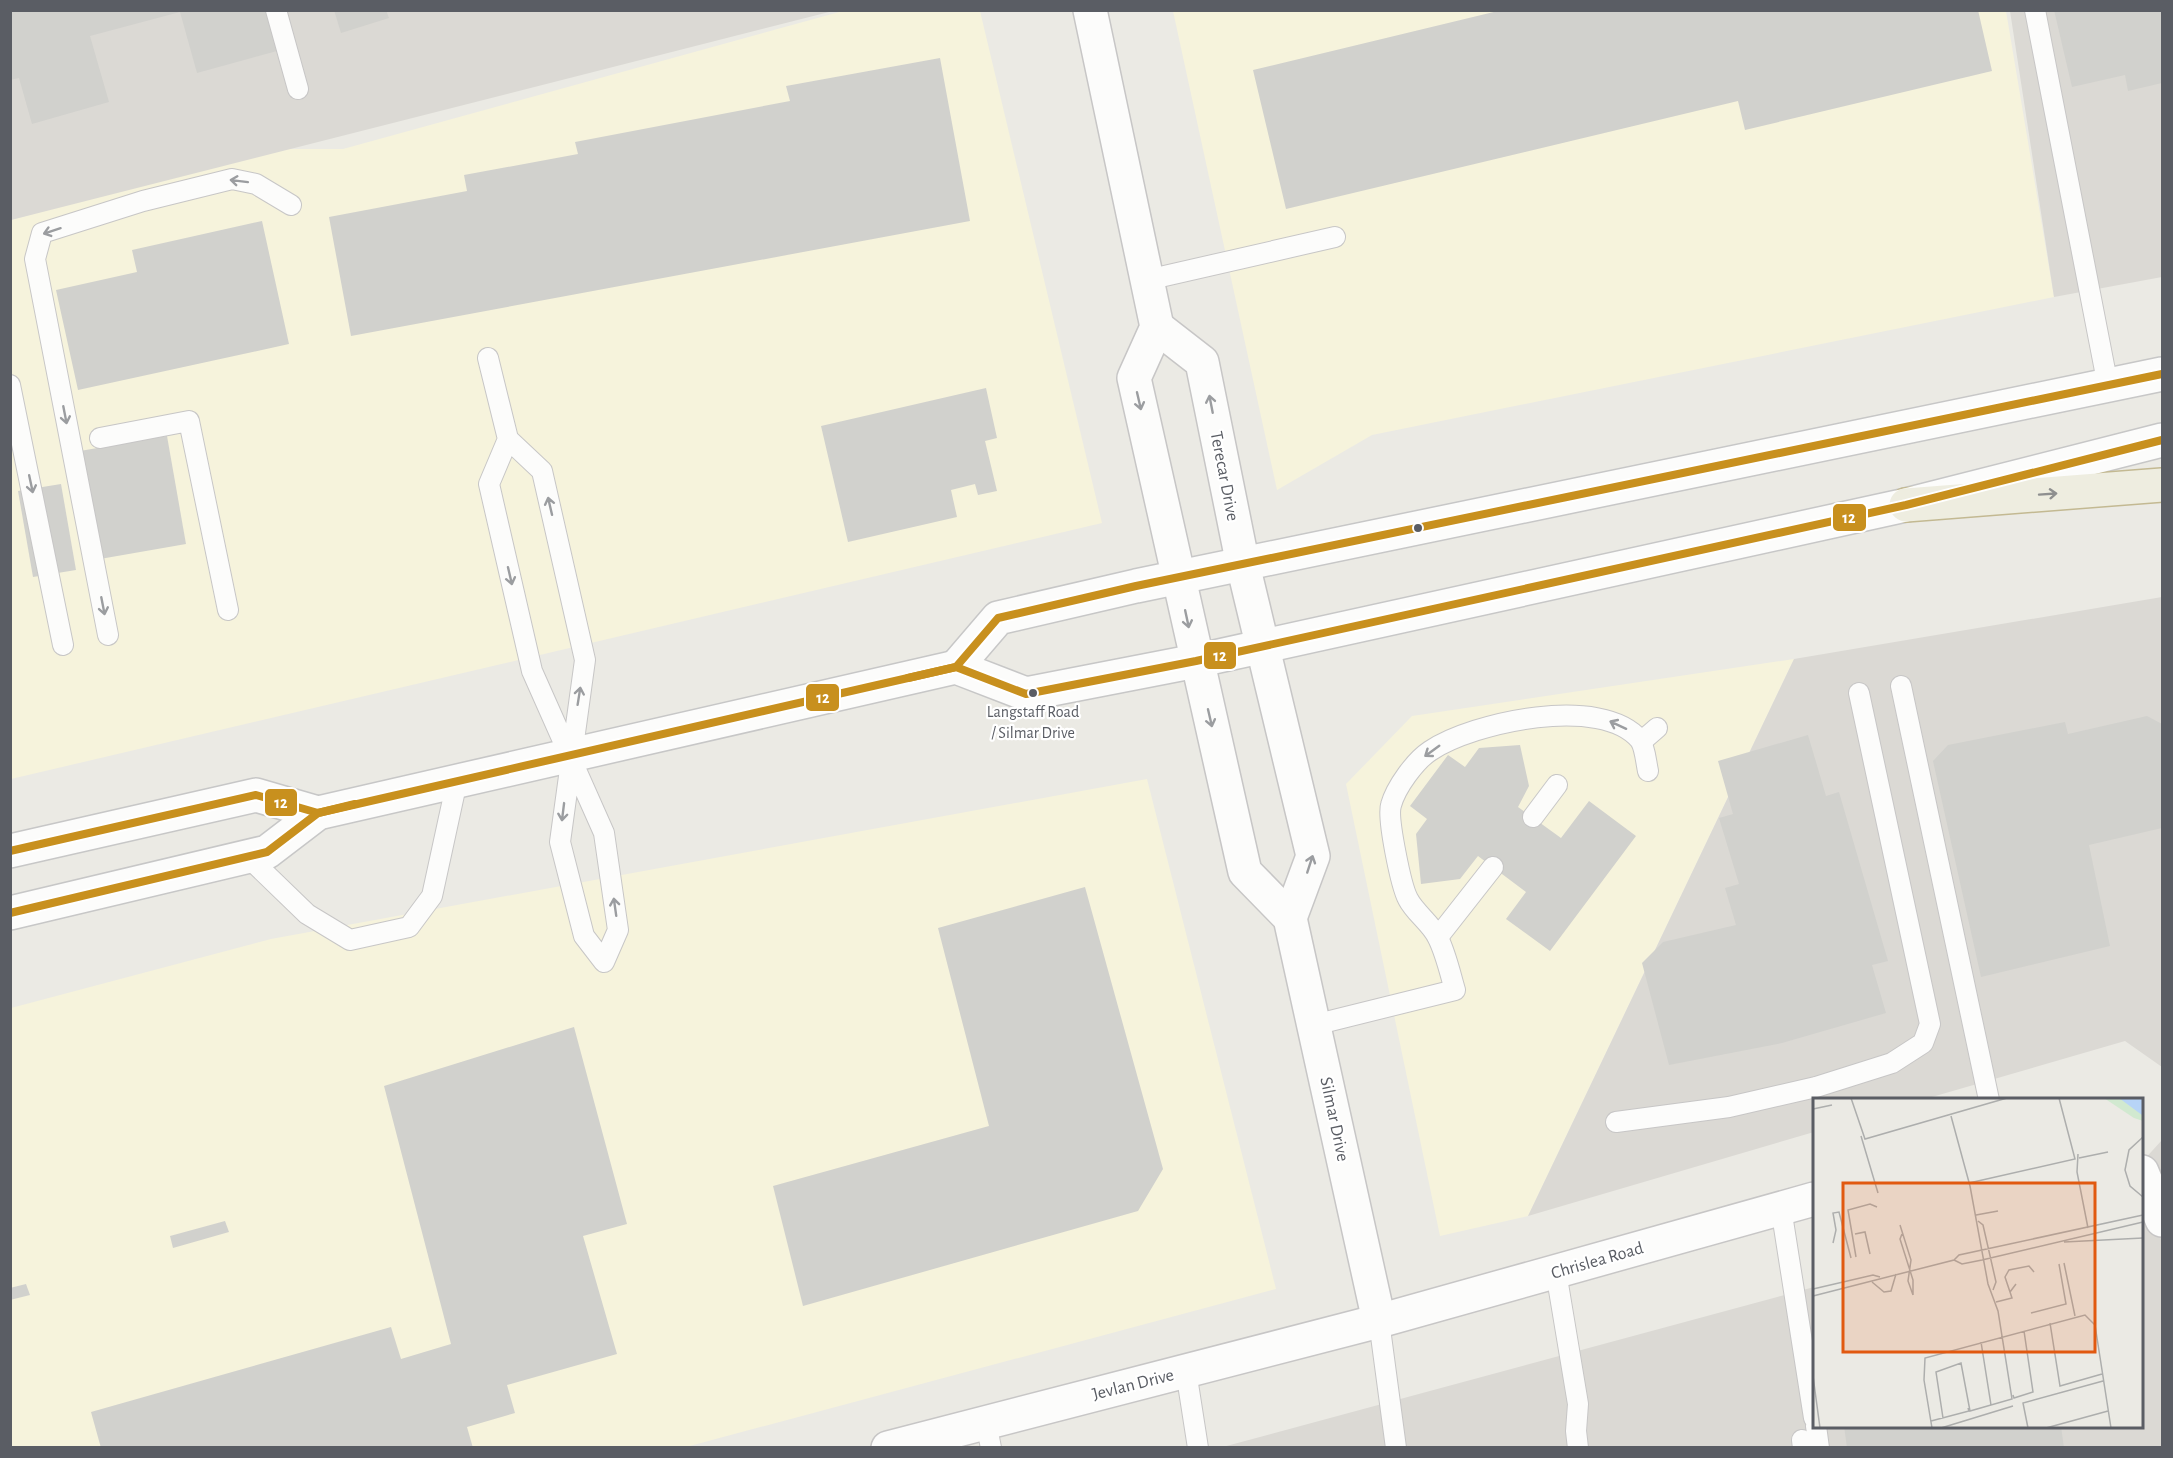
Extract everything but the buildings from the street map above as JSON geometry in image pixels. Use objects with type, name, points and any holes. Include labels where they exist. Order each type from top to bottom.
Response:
[{"type":"highway","points":[[1906,505],[2163,485]]},
{"type":"main road","points":[[1090,10],[1157,327],[1134,378],[1196,661],[1245,872],[1290,918],[1314,856],[1263,645]]},
{"type":"main road","name":"Terecar Drive","points":[[1157,327],[1202,362],[1243,565],[1263,645]]},
{"type":"main road","points":[[956,667],[998,618],[1178,578],[2163,374]]},
{"type":"main road","points":[[10,913],[267,852],[318,813],[956,667],[1026,694],[1196,661],[1906,505],[2163,440]]},
{"type":"main road","points":[[10,851],[256,795],[318,813]]},
{"type":"main road","name":"Silmar Drive","points":[[1290,918],[1379,1321]]},
{"type":"main road","points":[[2143,1174],[2163,1220]]},
{"type":"main road","name":"Chrislea Road","points":[[1379,1321],[1813,1200]]},
{"type":"main road","name":"Jevlan Drive","points":[[888,1448],[988,1435],[1186,1371],[1379,1321]]},
{"type":"lane","points":[[276,10],[298,89]]},
{"type":"lane","points":[[2035,10],[2108,386]]},
{"type":"lane","points":[[108,635],[35,259],[42,233],[142,201],[232,179],[256,184],[291,205]]},
{"type":"lane","points":[[1147,280],[1335,237]]},
{"type":"lane","points":[[488,358],[508,439],[542,471],[585,660],[570,754],[560,842],[584,936],[604,962],[618,930],[604,833],[570,754],[532,671],[489,484],[508,439]]},
{"type":"lane","points":[[10,385],[63,645]]},
{"type":"lane","points":[[100,438],[189,421],[228,610]]},
{"type":"lane","points":[[1901,686],[1989,1098]]},
{"type":"lane","points":[[1616,1122],[1729,1107],[1816,1087],[1892,1063],[1923,1043],[1930,1024],[1859,693]]},
{"type":"lane","points":[[1314,1024],[1455,990],[1438,937],[1407,898],[1395,850],[1390,807],[1404,781],[1428,752],[1463,733],[1563,716],[1599,717],[1625,727],[1642,741],[1647,771]]},
{"type":"lane","points":[[1642,741],[1657,728]]},
{"type":"lane","points":[[247,856],[307,914],[350,940],[409,927],[432,896],[457,781]]},
{"type":"lane","points":[[1533,817],[1557,785]]},
{"type":"lane","points":[[1438,937],[1493,867]]},
{"type":"lane","points":[[1781,1208],[1813,1406]]},
{"type":"lane","points":[[1556,1272],[1578,1404],[1576,1431],[1578,1448]]},
{"type":"lane","points":[[1379,1321],[1398,1445]]},
{"type":"lane","points":[[1186,1371],[1198,1448]]},
{"type":"shaded area","points":[[11,11],[833,11],[11,220]]},
{"type":"shaded area","points":[[843,11],[980,11],[1102,523],[11,779],[11,220],[270,149],[343,149]]},
{"type":"shaded area","points":[[1173,11],[2006,11],[2054,297],[1372,435],[1277,490]]},
{"type":"shaded area","points":[[2010,11],[2162,11],[2162,277],[2054,297]]},
{"type":"shaded area","points":[[2162,597],[2162,1067],[2125,1041],[1928,1098],[1813,1098],[1813,1132],[1528,1216],[1794,659]]},
{"type":"shaded area","points":[[1794,659],[1528,1216],[1440,1236],[1346,784],[1412,716]]},
{"type":"shaded area","points":[[1147,779],[1276,1289],[686,1447],[11,1448],[11,1008],[271,939]]},
{"type":"shaded area","points":[[2162,1140],[2162,1447],[1219,1448],[1813,1287],[1813,1428],[2143,1428],[2143,1161]]},
{"type":"transit line","name":"12","points":[[10,851],[256,795],[318,813],[956,667],[998,618],[1136,586],[2162,374]]},
{"type":"transit line","name":"12","points":[[908,678],[956,667],[1026,694],[1196,661],[1906,505],[2162,440]]},
{"type":"transit line","name":"12","points":[[10,913],[267,852],[318,813],[355,804]]},
{"type":"place","name":"Langstaff Road / Silmar Drive","points":[[1033,693]]}]
